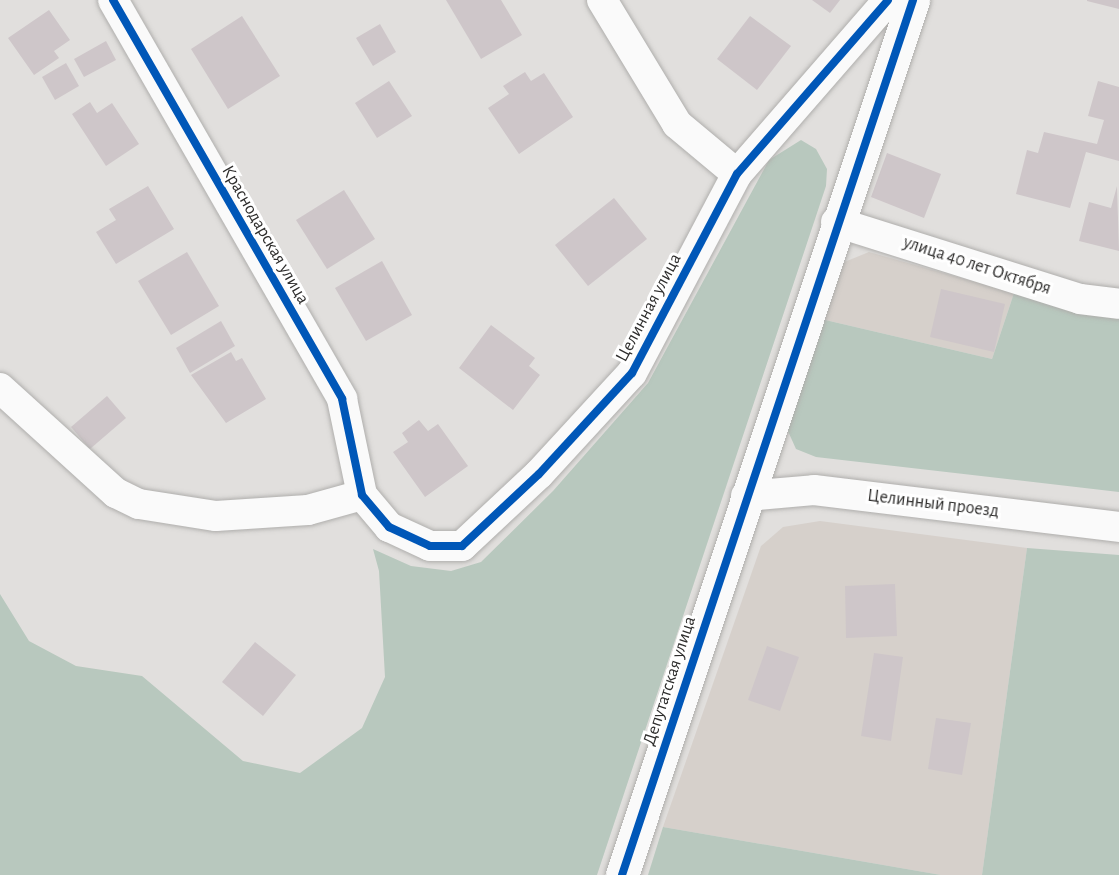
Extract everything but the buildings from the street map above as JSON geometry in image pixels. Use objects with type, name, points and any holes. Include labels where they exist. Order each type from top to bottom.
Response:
[{"type":"street","name":"Краснодарская улица","points":[[114,0],[342,399],[362,495]]},
{"type":"street","points":[[603,0],[677,124],[737,174]]},
{"type":"street","name":"Целинная улица","points":[[362,495],[389,528],[430,546],[462,546],[539,474],[632,373],[737,174],[888,0]]},
{"type":"street","name":"Депутатская улица","points":[[622,875],[836,222],[913,0]]},
{"type":"street","name":"улица 40 лет Октября","points":[[836,222],[1080,299],[1119,304]]},
{"type":"street","points":[[0,388],[116,493],[139,504],[216,516],[308,510],[362,495]]},
{"type":"street","name":"Целинный проезд","points":[[746,496],[814,490],[1119,527]]},
{"type":"shaded area","points":[[801,140],[816,149],[827,169],[826,186],[597,875],[0,875],[0,594],[29,641],[76,666],[142,676],[243,761],[300,773],[362,728],[385,677],[379,571],[373,549],[411,566],[451,571],[481,562],[553,491],[648,383],[769,160]]},
{"type":"shaded area","points":[[869,252],[1014,293],[992,359],[821,319],[842,263]]},
{"type":"shaded area","points":[[1014,293],[1119,319],[1119,492],[816,457],[796,449],[787,429],[821,319],[992,359]]},
{"type":"shaded area","points":[[820,521],[1027,548],[982,875],[941,875],[663,827],[761,546],[783,527]]},
{"type":"shaded area","points":[[1027,548],[1119,555],[1119,875],[982,875]]},
{"type":"shaded area","points":[[663,827],[941,875],[648,875]]},
{"type":"cycle path","points":[[113,0],[342,399],[362,495],[389,527],[430,546],[462,546],[539,474],[632,373],[737,174],[888,0]]},
{"type":"cycle path","points":[[622,875],[913,0]]}]
